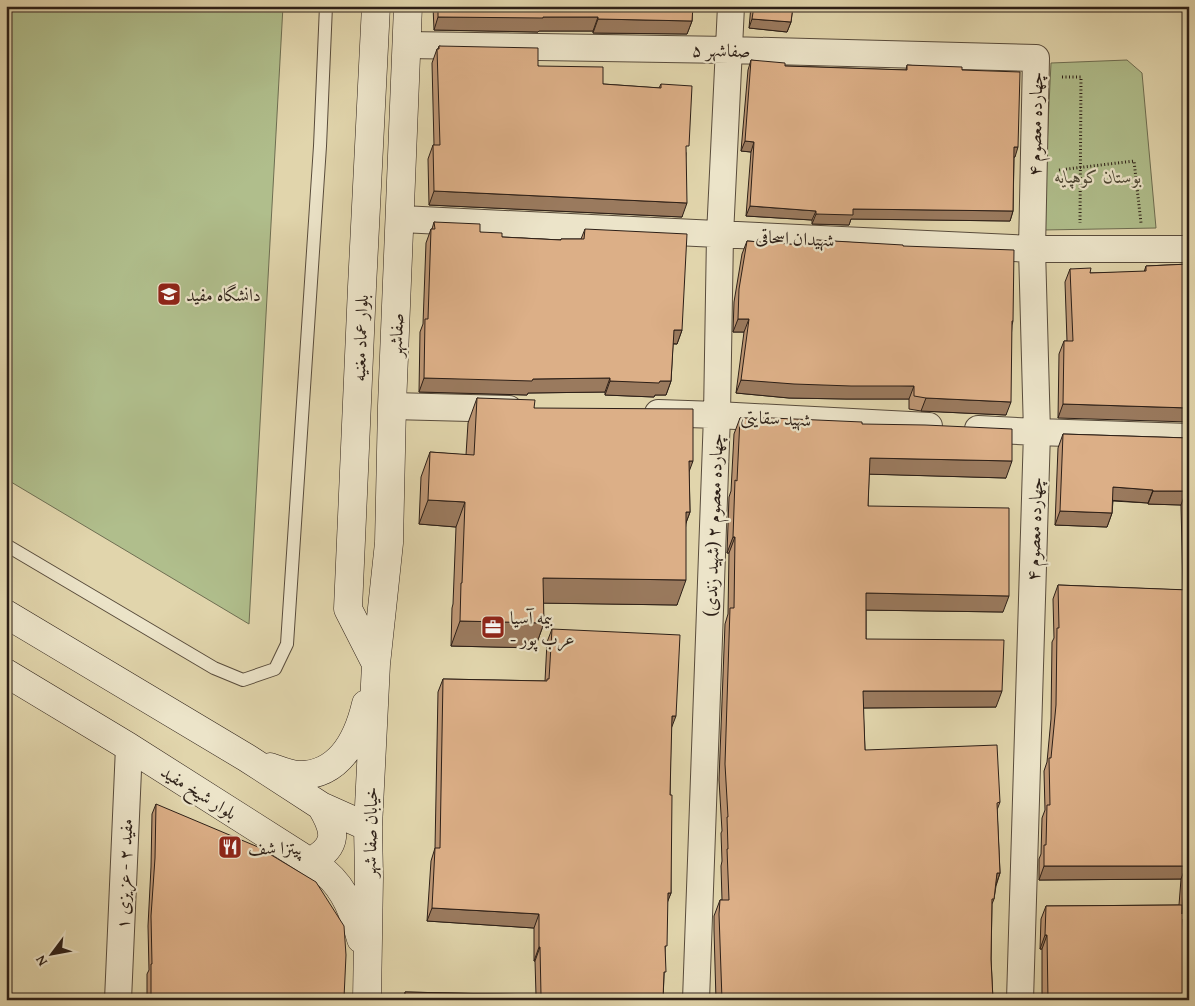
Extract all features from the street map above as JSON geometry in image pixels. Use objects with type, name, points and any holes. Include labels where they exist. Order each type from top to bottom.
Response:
[{"type":"main road","name":"بلوار عماد مغنیه","points":[[376,6],[348,608],[376,664]]},
{"type":"main road","name":"صفاشهر","points":[[376,664],[389,543],[392,406],[401,219],[408,6]]},
{"type":"main road","points":[[6,614],[247,758],[321,806],[368,828]]},
{"type":"main road","points":[[247,758],[299,775],[316,773],[335,764],[350,746],[362,722],[376,664]]},
{"type":"main road","name":"خیابان صفا شهر","points":[[367,1000],[368,828],[376,664]]},
{"type":"main road","name":"بلوار شیخ مفید","points":[[6,673],[129,747],[327,874],[344,894],[354,916],[368,969]]},
{"type":"main road","points":[[310,862],[322,855],[330,844],[332,837],[333,830],[321,806]]},
{"type":"street","name":"چهارده معصوم ۲ (شهید زندی)","points":[[696,1000],[716,415],[720,235],[731,6]]},
{"type":"street","name":"صفاشهر ۵","points":[[406,45],[730,50],[1036,68]]},
{"type":"street","name":"چهارده معصوم ۴","points":[[1020,1000],[1037,432],[1032,248],[1036,68]]},
{"type":"street","name":"شهیدان اسحاقی","points":[[401,219],[1032,248],[1189,249]]},
{"type":"street","points":[[392,406],[530,410]]},
{"type":"street","name":"شهید سقایتی","points":[[638,413],[716,415],[1037,432],[1189,437]]},
{"type":"street","name":"مفید ۲ - عزیزی ۱","points":[[118,1000],[129,747]]},
{"type":"lane","points":[[6,545],[214,668],[243,680],[275,669],[287,644],[320,146],[326,6]]},
{"type":"path","points":[[1036,68],[1081,77],[1080,248]]},
{"type":"path","points":[[1034,172],[1134,161],[1144,249]]},
{"type":"green space","name":"دانشگاه مفید","points":[[6,6],[283,6],[249,624],[6,479]]},
{"type":"green space","name":"بوستان کوهپایه","points":[[1127,60],[1142,73],[1156,228],[1043,230],[1051,63]]},
{"type":"building","points":[[438,6],[693,6],[692,21],[598,19],[598,17],[438,17]]},
{"type":"building","points":[[754,6],[793,6],[791,22],[752,19]]},
{"type":"building","points":[[439,46],[538,48],[538,66],[603,67],[603,84],[661,88],[661,84],[692,86],[689,146],[686,146],[687,203],[434,191],[433,145],[440,145],[437,49],[439,49]]},
{"type":"building","points":[[751,60],[785,63],[785,66],[907,70],[907,65],[962,67],[962,70],[1020,72],[1018,147],[1014,147],[1013,211],[853,209],[853,215],[816,214],[816,211],[750,206],[754,142],[745,141]]},
{"type":"building","points":[[434,222],[480,224],[480,232],[502,233],[502,237],[561,240],[584,239],[585,229],[687,234],[682,330],[674,330],[671,381],[660,381],[659,383],[610,381],[610,378],[533,379],[532,381],[424,378],[425,319],[428,319],[431,229],[435,229]]},
{"type":"building","points":[[816,240],[903,246],[1014,250],[1011,402],[926,398],[914,396],[914,386],[851,386],[741,380],[749,319],[738,319],[739,289],[747,241],[816,246]]},
{"type":"building","points":[[1189,264],[1189,408],[1063,404],[1064,341],[1073,341],[1070,269],[1091,268],[1090,273],[1146,271],[1146,266]]},
{"type":"building","points":[[477,398],[535,400],[534,408],[693,409],[693,461],[689,461],[690,512],[686,512],[686,580],[543,578],[544,623],[460,621],[465,502],[428,500],[430,452],[474,455]]},
{"type":"building","points":[[740,418],[1012,429],[1012,461],[870,458],[868,506],[1009,508],[1009,596],[866,593],[866,639],[1004,640],[1002,691],[863,691],[865,750],[997,745],[1000,802],[997,803],[1000,873],[997,873],[994,899],[992,899],[991,959],[993,1000],[722,1000],[719,914],[720,900],[729,900],[725,764],[730,608],[734,608],[735,537],[733,537],[735,480],[737,481]]},
{"type":"building","points":[[1063,434],[1189,438],[1189,590],[1186,491],[1153,491],[1113,487],[1112,513],[1060,511]]},
{"type":"building","points":[[1058,585],[1189,590],[1189,919],[1183,919],[1185,968],[1189,968],[1189,1000],[1048,1000],[1047,935],[1045,935],[1046,906],[1182,905],[1182,914],[1186,866],[1044,866],[1047,805],[1050,805],[1049,758],[1051,758],[1056,705],[1057,628],[1059,628]]},
{"type":"building","points":[[552,629],[680,635],[676,716],[672,716],[670,795],[672,795],[671,893],[668,893],[667,946],[665,946],[666,972],[664,972],[663,1000],[406,1000],[405,992],[541,995],[539,914],[432,908],[435,848],[440,848],[443,679],[547,681],[549,679]]},
{"type":"building","points":[[156,804],[258,847],[316,882],[344,926],[346,955],[345,1000],[151,1000],[151,916]]},
{"type":"place","name":"دانشگاه مفید","points":[[169,294]]},
{"type":"place","name":"بیمه آسیا - عرب پور","points":[[493,627]]},
{"type":"place","name":"پیتزا شف","points":[[230,847]]}]
